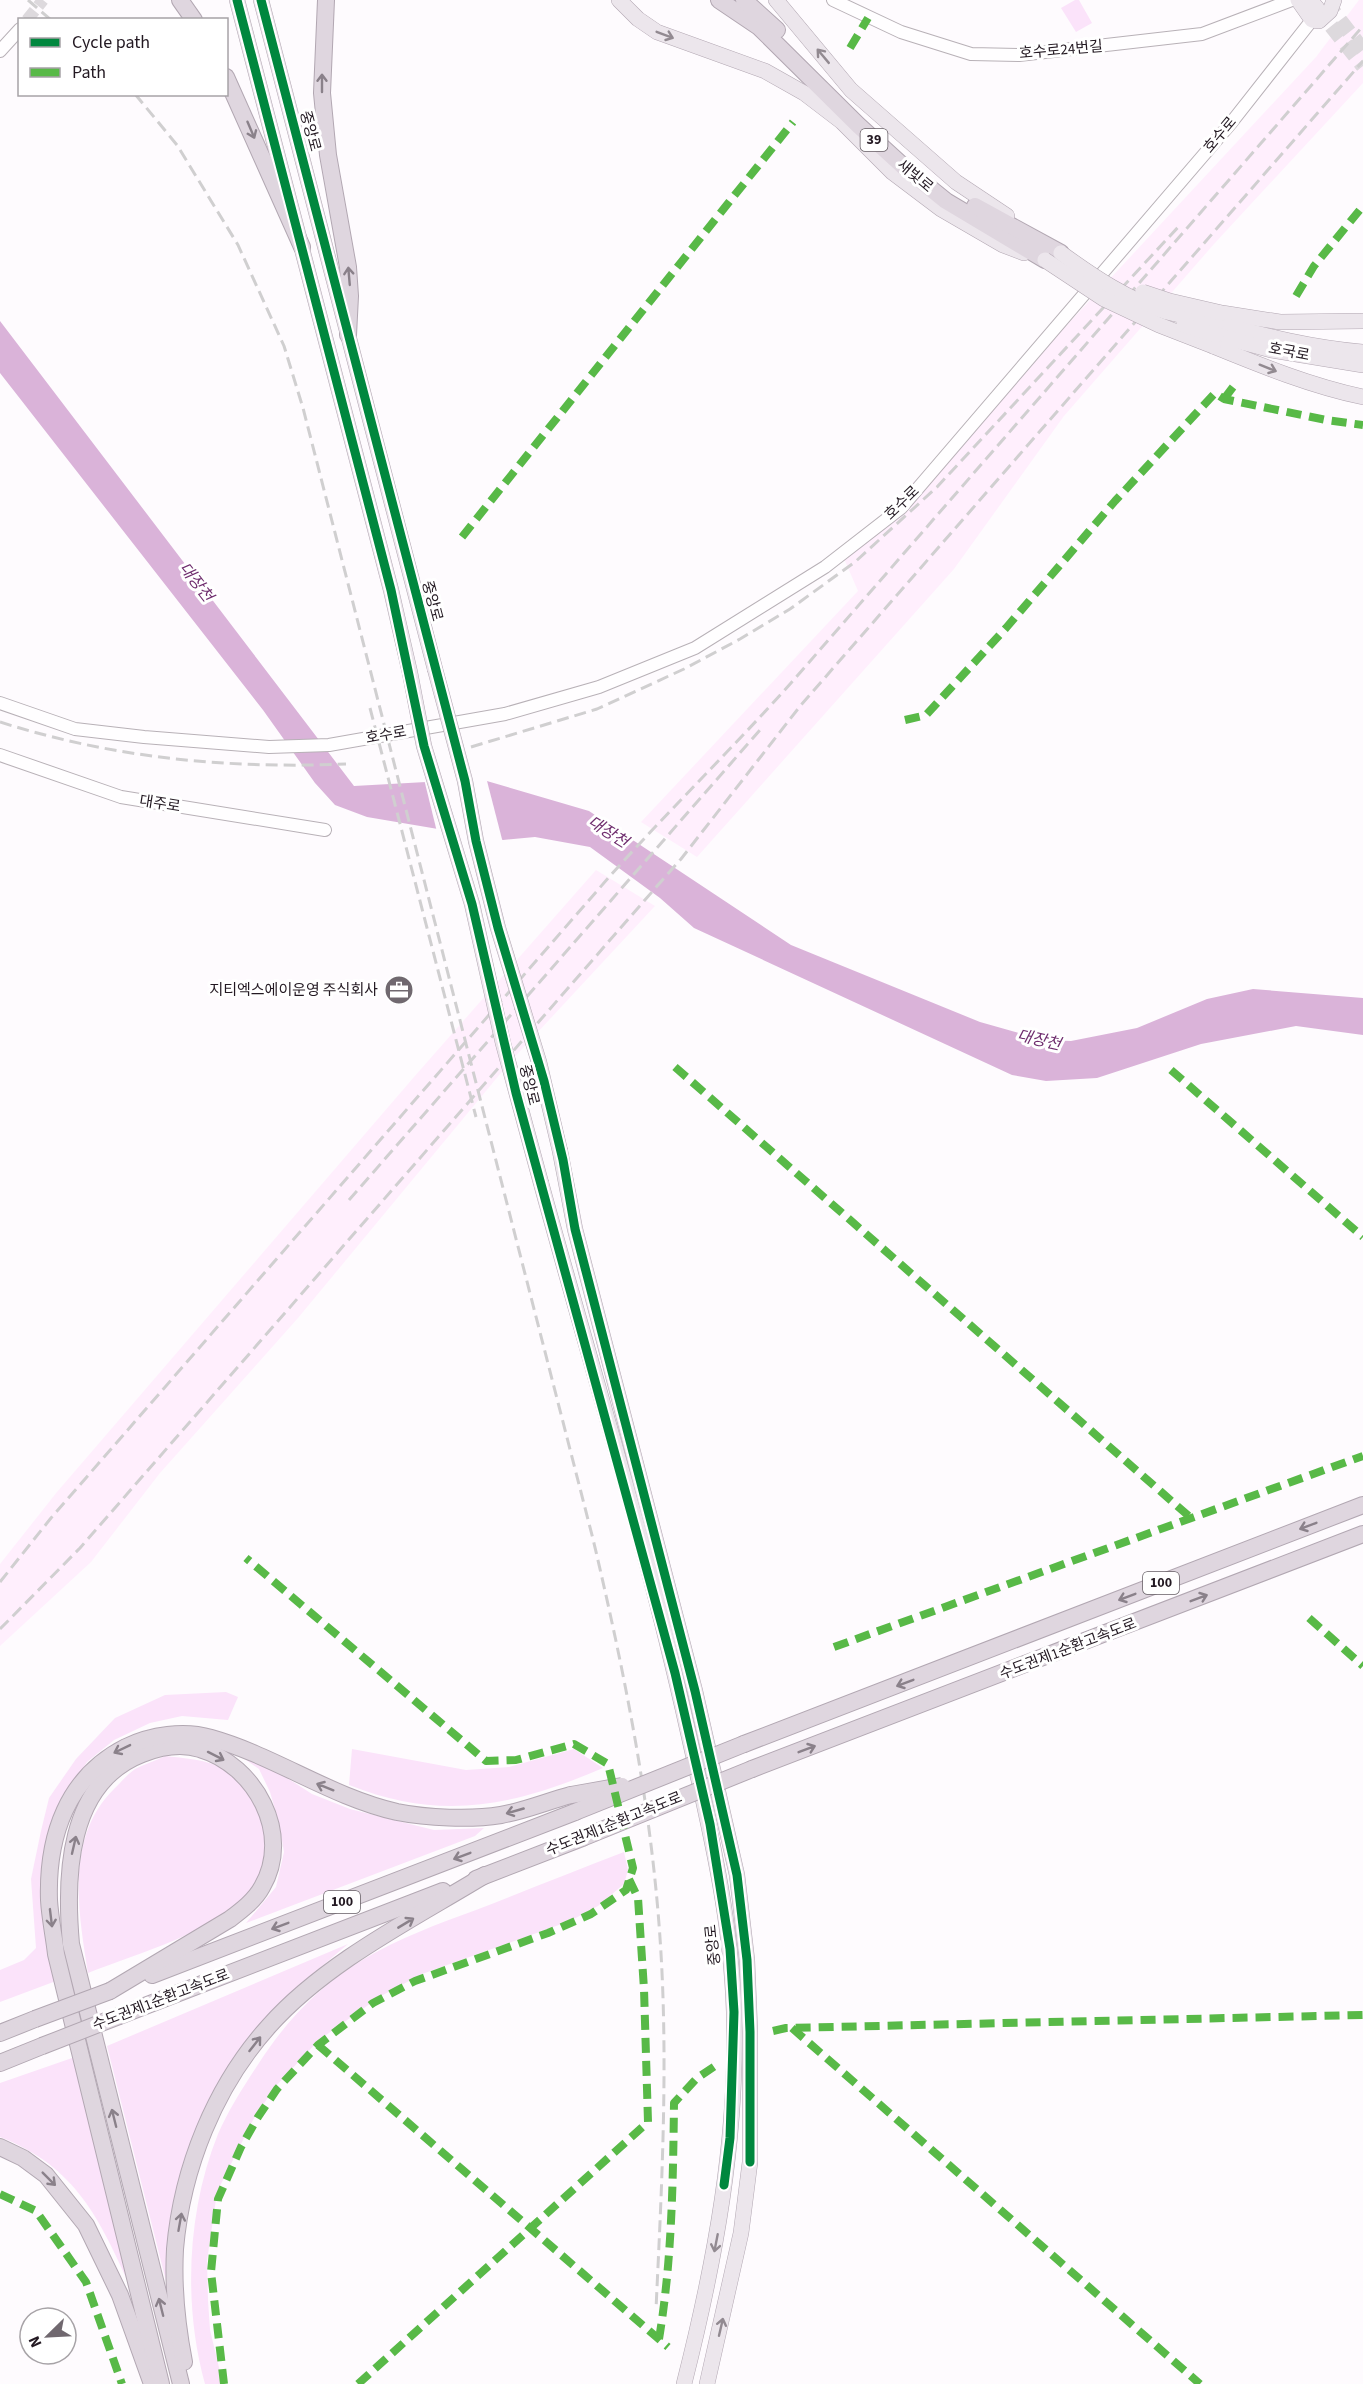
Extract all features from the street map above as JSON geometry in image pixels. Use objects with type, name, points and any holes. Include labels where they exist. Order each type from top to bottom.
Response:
[{"type":"highway","points":[[326,0],[322,93],[328,155],[348,267],[350,296],[348,335]]},
{"type":"highway","name":"새빛로","points":[[719,0],[759,27],[866,132],[946,201],[1045,261]]},
{"type":"highway","name":"새빛로","points":[[744,0],[915,163],[960,198],[1061,253]]},
{"type":"highway","points":[[228,81],[302,247]]},
{"type":"highway","name":"수도권제1순환고속도로","points":[[0,2033],[1363,1505]]},
{"type":"highway","name":"수도권제1순환고속도로","points":[[0,2063],[582,1838],[752,1769],[1363,1534]]},
{"type":"highway","points":[[161,2384],[56,1954],[49,1899],[52,1859],[59,1822],[69,1800],[84,1778],[112,1755],[139,1741],[177,1734],[209,1737],[245,1750],[322,1786],[397,1812],[466,1818],[502,1815],[571,1795],[658,1779]]},
{"type":"highway","points":[[110,1992],[230,1919],[248,1905],[262,1887],[270,1870],[273,1848],[271,1826],[264,1804],[254,1785],[218,1755],[198,1748],[159,1748],[118,1766],[90,1799],[80,1821],[68,1877],[71,1944],[181,2384]]},
{"type":"highway","points":[[188,2384],[181,2346],[176,2289],[176,2249],[191,2166],[223,2090],[244,2057],[270,2025],[319,1981],[376,1940],[485,1875]]},
{"type":"highway","points":[[0,2148],[23,2158],[46,2175],[86,2225],[120,2295],[153,2384]]},
{"type":"main road","name":"중앙로","points":[[237,0],[392,590],[424,746],[472,904],[506,1053],[675,1673],[710,1824],[730,1949],[734,2012],[730,2138],[721,2216],[703,2308],[684,2384]]},
{"type":"main road","name":"중앙로","points":[[261,0],[465,781],[476,841],[495,917],[539,1062],[575,1229],[695,1691],[737,1875],[747,1960],[750,2032],[750,2162],[741,2233],[707,2384]]},
{"type":"main road","points":[[619,0],[638,19],[657,32],[765,71],[804,93],[842,122],[892,172],[941,209],[1004,246],[1045,261]]},
{"type":"main road","points":[[776,0],[851,90],[909,143],[956,182],[1061,253]]},
{"type":"main road","points":[[1298,0],[1321,5]]},
{"type":"main road","name":"39","points":[[1061,253],[1090,274],[1128,296],[1217,329]]},
{"type":"main road","name":"39","points":[[1045,261],[1164,319],[1217,329]]},
{"type":"main road","points":[[1217,329],[1280,322],[1363,321]]},
{"type":"main road","points":[[1217,329],[1282,373],[1338,391],[1363,396]]},
{"type":"main road","name":"호국로","points":[[1217,329],[1363,352]]},
{"type":"main road","name":"호국로","points":[[1217,329],[1271,350],[1363,365]]},
{"type":"street","name":"호수로24번길","points":[[833,0],[901,32],[971,54],[1019,55],[1202,34],[1292,0]]},
{"type":"street","name":"호수로","points":[[0,703],[75,729],[269,747],[329,745],[505,714],[599,687],[694,648],[825,567],[901,508],[1223,132],[1321,5]]},
{"type":"street","points":[[0,51],[18,31]]},
{"type":"street","name":"대주로","points":[[0,755],[121,797],[325,830]]},
{"type":"shaded area","points":[[1079,0],[1092,23],[1076,32],[1061,8]]},
{"type":"shaded area","points":[[1359,0],[1363,0],[1363,83],[1214,244],[1064,416],[954,569],[697,857],[641,822],[858,591],[842,554],[1028,367],[1316,57]]},
{"type":"shaded area","points":[[596,870],[655,906],[510,1062],[298,1318],[160,1473],[91,1562],[0,1646],[0,1564],[57,1492],[414,1077]]},
{"type":"shaded area","points":[[226,1692],[238,1697],[228,1720],[182,1716],[150,1723],[114,1740],[87,1762],[69,1790],[52,1831],[56,1981],[0,2002],[0,1970],[24,1960],[36,1948],[31,1879],[41,1831],[49,1798],[76,1759],[115,1718],[165,1695]]},
{"type":"shaded area","points":[[352,1749],[466,1770],[509,1767],[574,1749],[603,1768],[539,1792],[508,1800],[478,1805],[447,1806],[415,1803],[349,1785]]},
{"type":"shaded area","points":[[236,1753],[278,1772],[312,1794],[350,1809],[434,1830],[484,1828],[475,1836],[246,1923],[276,1887],[284,1852],[270,1792],[259,1769]]},
{"type":"shaded area","points":[[165,1756],[207,1762],[218,1766],[238,1780],[256,1805],[264,1824],[266,1852],[263,1872],[250,1890],[216,1919],[175,1940],[88,1973],[81,1925],[79,1875],[88,1828],[99,1807],[127,1776],[135,1769]]},
{"type":"shaded area","points":[[624,1852],[628,1870],[624,1884],[598,1906],[570,1921],[422,1974],[381,1996],[319,2040],[275,2087],[253,2120],[217,2192],[207,2261],[208,2300],[210,2330],[223,2384],[205,2384],[193,2322],[191,2290],[194,2226],[200,2194],[222,2125],[248,2080],[292,2018],[333,1980],[377,1951],[433,1926]]},
{"type":"shaded area","points":[[348,1944],[279,2003],[244,2047],[210,2100],[170,2297],[107,2046]]},
{"type":"shaded area","points":[[75,2057],[135,2297],[99,2223],[69,2182],[50,2165],[27,2150],[0,2137],[0,2083]]},
{"type":"water","name":"대장천","points":[[0,321],[354,786],[480,779],[589,811],[791,945],[980,1022],[1044,1040],[1071,1041],[1137,1028],[1207,999],[1253,989],[1363,998],[1363,1035],[1296,1026],[1201,1044],[1097,1078],[1046,1081],[1012,1075],[694,928],[660,898],[590,847],[535,837],[503,840],[367,817],[335,805],[315,783],[263,710],[0,373]]},
{"type":"pier","points":[[486,777],[503,843],[437,832],[424,779]]},
{"type":"tunnel","points":[[29,18],[43,0]]},
{"type":"tunnel","points":[[1326,2],[1363,50]]},
{"type":"tunnel","points":[[1317,8],[1363,66]]},
{"type":"railway","points":[[28,0],[49,18]]},
{"type":"railway","points":[[0,1582],[51,1518],[610,876],[791,683],[1363,26]]},
{"type":"railway","points":[[0,1629],[80,1548],[681,859],[801,705],[1363,61]]},
{"type":"railway","points":[[137,96],[177,145],[238,245],[284,346],[303,408],[593,1539],[634,1730],[655,1875],[664,2020],[662,2165],[656,2309]]},
{"type":"railway","points":[[471,747],[597,709],[684,669],[790,609],[855,562],[937,487],[1181,224]]},
{"type":"railway","points":[[370,708],[476,1117]]},
{"type":"railway","points":[[0,722],[85,744],[171,758],[258,765],[346,764]]},
{"type":"railway","points":[[349,1200],[760,730]]},
{"type":"marked path","points":[[850,48],[868,18]]},
{"type":"marked path","points":[[462,537],[793,122]]},
{"type":"marked path","points":[[1296,296],[1314,266],[1363,206]]},
{"type":"marked path","points":[[1224,399],[1233,387]]},
{"type":"marked path","points":[[905,720],[926,715],[1006,628],[1115,501],[1215,393],[1224,399],[1326,420],[1363,425]]},
{"type":"marked path","points":[[675,1067],[1191,1518]]},
{"type":"marked path","points":[[1171,1070],[1363,1237]]},
{"type":"marked path","points":[[834,1647],[1363,1456]]},
{"type":"marked path","points":[[224,2384],[211,2272],[218,2199],[241,2147],[277,2089],[318,2045],[373,2003],[415,1981],[548,1933],[591,1914],[626,1890],[633,1868],[608,1764],[574,1744],[516,1760],[486,1761],[246,1558]]},
{"type":"marked path","points":[[1309,1618],[1363,1666]]},
{"type":"marked path","points":[[358,2384],[648,2122],[644,1989],[638,1898],[629,1879]]},
{"type":"marked path","points":[[773,2031],[786,2028],[1363,2015]]},
{"type":"marked path","points":[[792,2028],[1200,2384]]},
{"type":"marked path","points":[[318,2045],[668,2347]]},
{"type":"marked path","points":[[659,2339],[669,2251],[674,2103],[697,2078],[718,2064]]},
{"type":"marked path","points":[[0,2194],[36,2211],[86,2282],[122,2384]]},
{"type":"cycle path","points":[[237,0],[391,590],[424,746],[472,904],[516,1093],[675,1673],[710,1824],[730,1949],[734,2012],[730,2138],[724,2185]]},
{"type":"cycle path","points":[[261,0],[465,781],[476,841],[498,928],[544,1081],[563,1160],[575,1229],[695,1691],[737,1875],[747,1960],[750,2032],[750,2162]]},
{"type":"place","name":"지티엑스에이운영 주식회사","points":[[399,990]]}]
